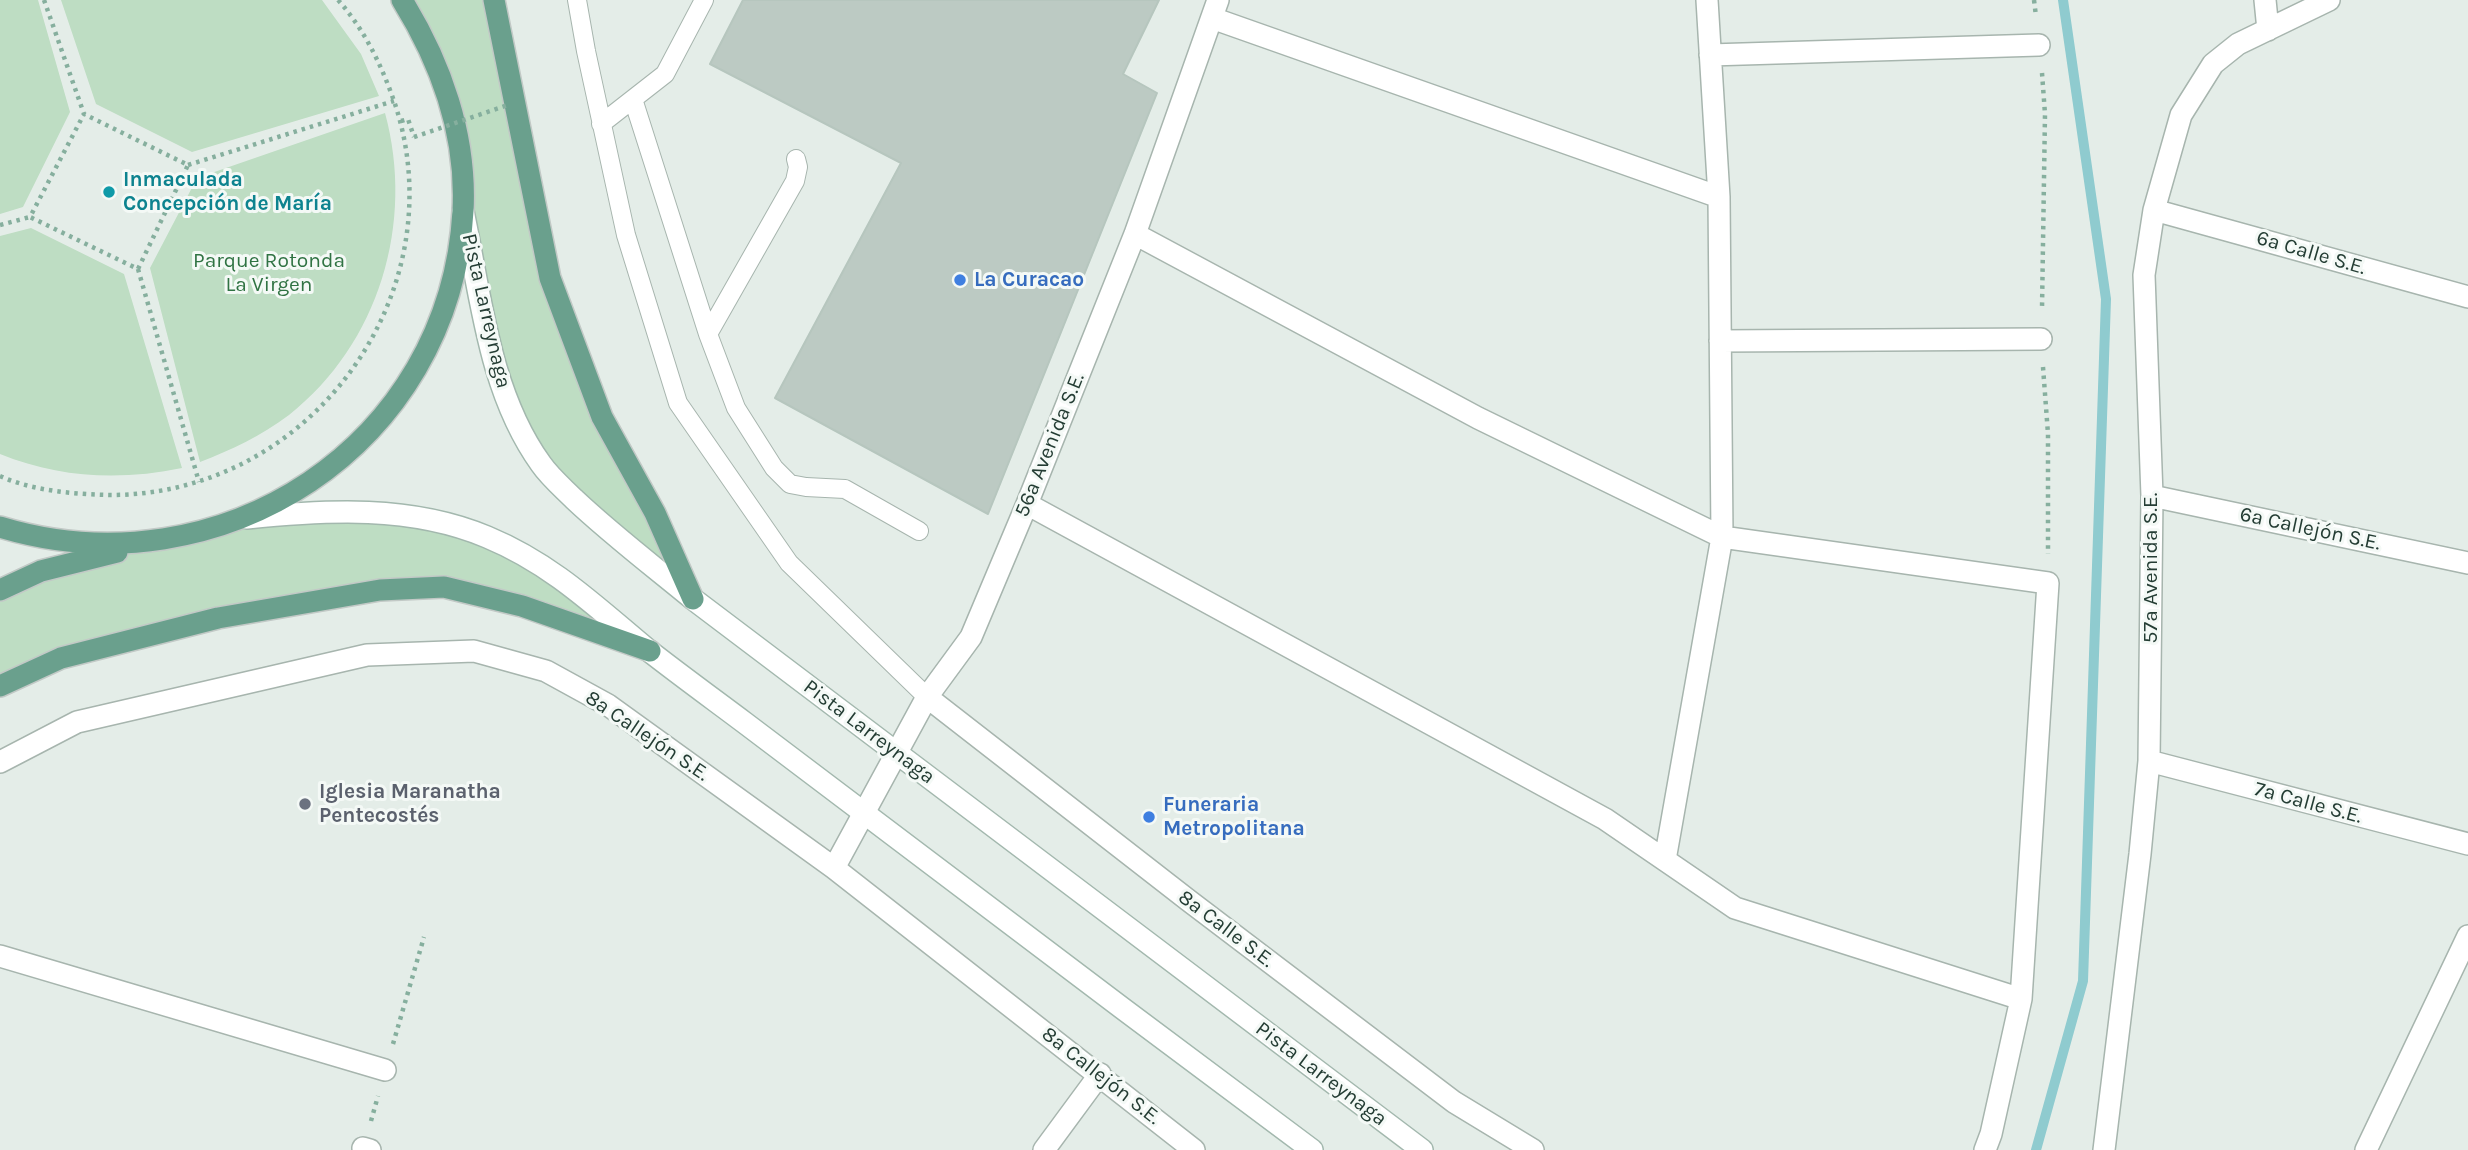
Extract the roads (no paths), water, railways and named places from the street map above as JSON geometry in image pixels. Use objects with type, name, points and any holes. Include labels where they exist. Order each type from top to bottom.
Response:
[{"type":"main road","points":[[0,590],[59,565],[247,518],[320,476],[361,441],[396,400],[424,355],[444,305],[455,269],[463,209],[457,137],[449,99],[436,62],[402,0]]},
{"type":"main road","points":[[413,0],[419,27]]},
{"type":"main road","points":[[495,0],[550,278],[602,417],[656,513],[692,599]]},
{"type":"main road","points":[[0,527],[28,536],[68,542],[161,541]]},
{"type":"main road","points":[[0,686],[61,657],[218,618],[380,590],[444,587],[522,606],[650,651]]},
{"type":"street","points":[[1665,860],[1722,537],[1719,197],[1707,0]]},
{"type":"street","points":[[2264,0],[2268,30]]},
{"type":"street","name":"57a Avenida S.E.","points":[[2104,1150],[2149,761],[2152,496],[2144,275],[2154,209],[2180,115],[2213,64],[2238,44],[2329,0]]},
{"type":"street","points":[[1215,9],[1719,197]]},
{"type":"street","name":"56a Avenida S.E.","points":[[834,868],[895,751],[927,697],[971,637],[1135,233],[1215,9]]},
{"type":"street","points":[[1710,55],[2039,45]]},
{"type":"street","name":"Pista Larreynaga","points":[[463,209],[491,348],[510,408],[541,465],[558,484],[692,599],[1422,1150]]},
{"type":"street","name":"6a Calle S.E.","points":[[2154,209],[2468,297]]},
{"type":"street","points":[[1135,233],[1478,418],[1722,537],[2048,583],[2021,999],[1992,1134],[1985,1150]]},
{"type":"street","points":[[1720,341],[2041,339]]},
{"type":"street","name":"6a Callejón S.E.","points":[[2152,496],[2468,563]]},
{"type":"street","points":[[1027,504],[1605,819],[1735,908],[2021,999]]},
{"type":"street","points":[[247,518],[332,511],[377,512],[454,526],[486,536],[520,553],[572,585],[650,651],[1077,976],[1312,1150]]},
{"type":"street","name":"8a Callejón S.E.","points":[[0,762],[77,722],[367,655],[474,651],[546,670],[608,705],[834,868],[1194,1150]]},
{"type":"street","name":"8a Calle S.E.","points":[[927,697],[1454,1102],[1533,1150]]},
{"type":"street","name":"7a Calle S.E.","points":[[2149,761],[2468,844]]},
{"type":"street","points":[[2365,1150],[2468,936]]},
{"type":"street","points":[[0,956],[385,1070]]},
{"type":"street","points":[[1044,1150],[1100,1074]]},
{"type":"lane","points":[[577,0],[626,234],[678,403],[789,563],[927,697]]},
{"type":"lane","points":[[601,124],[665,74],[704,0]]},
{"type":"lane","points":[[633,99],[708,334],[736,408],[774,468],[790,484],[845,489],[919,531]]},
{"type":"lane","points":[[708,334],[794,181],[798,167],[796,159]]},
{"type":"waterway","points":[[2036,1150],[2083,981],[2106,299],[2063,0]]},
{"type":"place","name":"Inmaculada Concepción de María","points":[[109,192]]},
{"type":"place","name":"La Curacao","points":[[960,280]]},
{"type":"place","name":"Iglesia Maranatha Pentecostés","points":[[305,804]]},
{"type":"place","name":"Funeraria Metropolitana","points":[[1149,817]]},
{"type":"park label","name":"Parque Rotonda La Virgen","points":[[269,273]]}]
